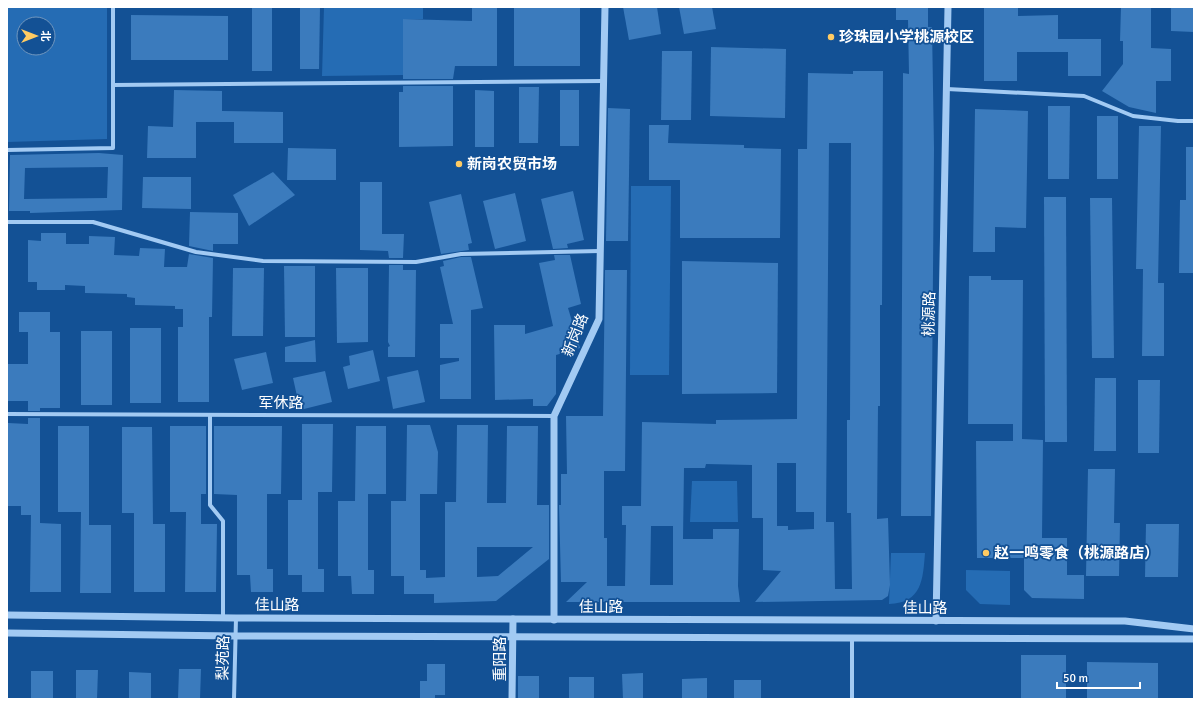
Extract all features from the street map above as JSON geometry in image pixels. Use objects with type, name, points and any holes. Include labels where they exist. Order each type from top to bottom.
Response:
[{"type":"street","points":[[7,150],[112,148],[113,7]]},
{"type":"street","name":"新岗路","points":[[554,620],[554,416],[598,319],[605,7]]},
{"type":"street","name":"桃源路","points":[[936,621],[948,7]]},
{"type":"street","points":[[113,85],[603,81]]},
{"type":"street","points":[[947,89],[1084,96],[1133,116],[1178,121],[1194,121]]},
{"type":"street","points":[[7,222],[93,222],[196,252],[263,261],[416,262],[461,254],[600,251]]},
{"type":"street","name":"军休路","points":[[7,414],[554,416]]},
{"type":"street","points":[[210,415],[210,505],[223,521],[223,618]]},
{"type":"street","name":"佳山路","points":[[7,615],[554,620],[1125,621],[1194,629]]},
{"type":"street","name":"梨苑路","points":[[234,699],[236,618]]},
{"type":"street","name":"重阳路","points":[[512,699],[513,619]]},
{"type":"street","name":"佳山路","points":[[7,633],[513,638],[1194,639]]},
{"type":"street","points":[[852,639],[852,699]]},
{"type":"shaded area","points":[[7,7],[107,7],[107,139],[7,142]]},
{"type":"shaded area","points":[[324,7],[423,7],[423,19],[404,19],[403,75],[322,76]]},
{"type":"shaded area","points":[[631,186],[671,186],[669,375],[630,375]]},
{"type":"shaded area","points":[[692,481],[737,481],[738,522],[690,522]]},
{"type":"shaded area","points":[[891,553],[925,553],[923,572],[919,588],[908,599],[900,603],[889,604]]},
{"type":"shaded area","points":[[966,570],[1010,571],[1010,605],[980,604],[966,590]]},
{"type":"building","points":[[252,7],[272,7],[272,71],[252,71]]},
{"type":"building","points":[[300,7],[320,7],[319,69],[300,69]]},
{"type":"building","points":[[472,7],[497,7],[497,66],[455,66],[453,79],[403,79],[403,19],[472,21]]},
{"type":"building","points":[[514,7],[580,7],[580,66],[514,66]]},
{"type":"building","points":[[623,7],[657,7],[661,34],[629,40]]},
{"type":"building","points":[[679,7],[712,7],[716,29],[684,34]]},
{"type":"building","points":[[896,7],[928,7],[928,27],[932,27],[934,149],[931,516],[901,516],[903,73],[909,74],[908,20],[896,20]]},
{"type":"building","points":[[984,7],[1018,7],[1018,16],[1058,15],[1058,39],[1101,39],[1101,76],[1068,76],[1068,52],[1017,52],[1017,81],[984,81]]},
{"type":"building","points":[[1121,7],[1151,7],[1151,48],[1171,49],[1171,81],[1156,81],[1156,113],[1129,107],[1102,91],[1123,64],[1123,41],[1120,41]]},
{"type":"building","points":[[1171,7],[1194,7],[1194,32],[1171,31]]},
{"type":"building","points":[[131,15],[228,16],[228,60],[131,60]]},
{"type":"building","points":[[711,47],[786,49],[785,118],[710,116]]},
{"type":"building","points":[[662,51],[692,51],[691,120],[661,120]]},
{"type":"building","points":[[853,71],[883,71],[882,305],[880,305],[880,406],[878,406],[877,519],[888,518],[890,585],[888,596],[882,600],[755,602],[781,571],[763,570],[763,518],[752,518],[752,465],[706,464],[705,468],[684,468],[683,539],[713,539],[713,529],[739,529],[738,586],[740,602],[566,602],[587,582],[561,582],[559,505],[561,505],[561,474],[567,474],[566,416],[603,416],[605,270],[627,270],[625,471],[604,471],[604,538],[607,538],[607,586],[625,586],[626,525],[622,525],[622,506],[641,506],[642,422],[716,424],[716,420],[797,419],[798,149],[807,149],[808,73],[853,74]],"holes":[[[829,143],[851,143],[850,420],[847,420],[847,513],[851,513],[852,589],[835,589],[834,522],[826,522]],[[777,463],[796,463],[796,512],[814,512],[814,529],[788,530],[788,526],[777,526]],[[651,526],[673,526],[673,585],[650,585]]]},
{"type":"building","points":[[403,86],[453,86],[453,146],[399,147],[399,92],[403,92]]},
{"type":"building","points":[[519,87],[539,87],[538,143],[519,143]]},
{"type":"building","points":[[174,90],[222,91],[222,111],[283,112],[283,143],[234,143],[234,122],[196,122],[196,158],[147,158],[148,126],[173,127]]},
{"type":"building","points":[[475,90],[494,91],[494,147],[475,147]]},
{"type":"building","points":[[560,90],[579,90],[579,146],[560,146]]},
{"type":"building","points":[[1048,106],[1070,106],[1069,179],[1048,179]]},
{"type":"building","points":[[608,108],[630,109],[628,241],[606,241]]},
{"type":"building","points":[[975,109],[1028,111],[1026,228],[995,227],[995,252],[973,252]]},
{"type":"building","points":[[1097,116],[1118,116],[1118,179],[1097,179]]},
{"type":"building","points":[[649,125],[669,125],[668,143],[744,145],[744,148],[781,149],[780,238],[680,238],[680,180],[649,180]]},
{"type":"building","points":[[1139,126],[1161,126],[1158,283],[1164,283],[1164,356],[1142,356],[1143,269],[1136,269]]},
{"type":"building","points":[[1186,147],[1194,147],[1194,273],[1179,273],[1180,200],[1186,200]]},
{"type":"building","points":[[288,148],[336,149],[336,180],[287,180]]},
{"type":"building","points":[[99,153],[123,155],[122,210],[30,213],[30,211],[9,211],[10,155]],"holes":[[[108,167],[107,198],[24,199],[25,168]]]},
{"type":"building","points":[[273,172],[295,195],[249,226],[233,195]]},
{"type":"building","points":[[143,177],[191,177],[191,209],[142,208]]},
{"type":"building","points":[[360,182],[382,182],[382,234],[404,234],[403,258],[389,258],[388,251],[360,250]]},
{"type":"building","points":[[573,191],[584,240],[567,244],[568,248],[553,249],[541,199]]},
{"type":"building","points":[[515,193],[526,241],[495,249],[483,201]]},
{"type":"building","points":[[461,194],[472,243],[468,244],[469,250],[441,254],[429,202]]},
{"type":"building","points":[[1044,197],[1066,197],[1067,442],[1045,442]]},
{"type":"building","points":[[1090,198],[1112,198],[1114,358],[1092,358]]},
{"type":"building","points":[[190,212],[238,213],[238,244],[213,244],[213,251],[189,246]]},
{"type":"building","points":[[41,233],[66,233],[66,244],[89,244],[89,236],[115,237],[114,255],[139,256],[140,248],[165,249],[164,267],[187,267],[189,254],[213,258],[212,317],[209,317],[209,402],[178,402],[178,327],[183,327],[183,309],[175,309],[175,306],[135,305],[135,298],[127,297],[127,294],[85,293],[85,286],[65,285],[65,290],[37,290],[37,282],[28,282],[28,240],[41,241]]},
{"type":"building","points":[[554,255],[570,255],[581,304],[568,308],[580,348],[556,355],[556,394],[547,406],[533,406],[533,399],[495,400],[494,325],[525,325],[525,334],[553,326],[539,263],[555,260]]},
{"type":"building","points":[[461,257],[471,257],[483,308],[471,310],[471,399],[440,399],[440,365],[459,361],[459,358],[440,358],[440,324],[453,324],[440,267],[444,266],[443,261]]},
{"type":"building","points":[[682,261],[778,263],[777,393],[682,394]]},
{"type":"building","points":[[389,265],[403,265],[403,270],[416,270],[415,357],[388,357],[388,347],[390,346],[388,342]]},
{"type":"building","points":[[284,266],[315,266],[315,337],[285,337]]},
{"type":"building","points":[[233,268],[264,268],[263,336],[232,336]]},
{"type":"building","points":[[336,268],[368,268],[368,342],[337,343]]},
{"type":"building","points":[[969,276],[991,276],[991,280],[1023,280],[1022,439],[1043,440],[1042,538],[1067,538],[1067,575],[1084,575],[1084,599],[1032,598],[1024,590],[1024,558],[977,558],[976,441],[1013,441],[1013,424],[968,424]]},
{"type":"building","points":[[19,312],[50,312],[50,332],[60,332],[60,408],[40,408],[40,411],[28,411],[28,401],[7,401],[7,364],[28,364],[28,332],[19,332]]},
{"type":"building","points":[[130,328],[161,328],[161,403],[130,403]]},
{"type":"building","points":[[81,331],[112,331],[112,405],[81,405]]},
{"type":"building","points":[[315,340],[316,362],[285,362],[285,347]]},
{"type":"building","points":[[373,350],[380,381],[348,389],[343,367],[350,365],[349,356]]},
{"type":"building","points":[[266,352],[273,383],[242,390],[234,359]]},
{"type":"building","points":[[418,370],[425,402],[393,409],[387,377]]},
{"type":"building","points":[[325,371],[332,402],[300,410],[293,378]]},
{"type":"building","points":[[1095,378],[1116,378],[1116,451],[1094,451]]},
{"type":"building","points":[[1138,380],[1160,380],[1159,453],[1138,453]]},
{"type":"building","points":[[28,418],[40,418],[40,523],[61,524],[61,592],[30,592],[31,515],[21,515],[21,506],[7,506],[8,423],[28,424]]},
{"type":"building","points":[[302,424],[333,424],[332,492],[318,492],[318,569],[324,569],[324,592],[302,592],[302,575],[288,575],[288,500],[302,500]]},
{"type":"building","points":[[407,425],[430,425],[438,452],[437,494],[420,494],[420,570],[426,570],[426,578],[445,577],[445,502],[456,502],[457,425],[488,425],[487,503],[506,503],[507,426],[538,426],[537,505],[549,505],[549,559],[496,601],[434,603],[434,594],[404,594],[404,576],[391,576],[391,501],[406,501]],"holes":[[[477,547],[533,547],[498,576],[477,577]]]},
{"type":"building","points":[[58,426],[89,426],[89,525],[111,525],[111,593],[80,593],[81,512],[58,512]]},
{"type":"building","points":[[170,426],[206,426],[206,494],[201,494],[201,524],[217,524],[216,592],[185,592],[186,512],[170,512]]},
{"type":"building","points":[[214,426],[282,426],[281,494],[267,494],[267,569],[273,569],[273,592],[251,592],[250,575],[237,575],[237,495],[214,494]]},
{"type":"building","points":[[356,426],[386,426],[386,494],[368,494],[368,570],[374,570],[374,594],[352,594],[351,576],[338,576],[338,501],[355,501]]},
{"type":"building","points":[[122,427],[152,427],[153,524],[165,524],[165,592],[134,592],[134,513],[122,513]]},
{"type":"building","points":[[1088,469],[1115,469],[1114,523],[1120,523],[1119,576],[1086,576]]},
{"type":"building","points":[[1146,524],[1179,524],[1178,577],[1145,577]]},
{"type":"building","points":[[1021,655],[1066,655],[1066,699],[1021,699]]},
{"type":"building","points":[[1087,662],[1158,663],[1158,699],[1087,699]]},
{"type":"building","points":[[427,664],[445,664],[445,695],[435,695],[435,699],[420,699],[420,681],[427,681]]},
{"type":"building","points":[[179,669],[201,669],[200,699],[178,699]]},
{"type":"building","points":[[76,670],[98,670],[97,699],[76,699]]},
{"type":"building","points":[[31,671],[53,671],[53,699],[31,699]]},
{"type":"building","points":[[129,672],[151,673],[151,699],[129,699]]},
{"type":"building","points":[[643,673],[643,699],[623,699],[622,674]]},
{"type":"building","points":[[518,676],[539,676],[539,699],[518,699]]},
{"type":"building","points":[[569,677],[594,677],[594,699],[569,699]]},
{"type":"building","points":[[707,678],[707,699],[682,699],[682,679]]},
{"type":"building","points":[[734,680],[761,680],[761,699],[734,699]]},
{"type":"place","name":"珍珠园小学桃源校区","points":[[831,37]]},
{"type":"place","name":"新岗农贸市场","points":[[459,164]]},
{"type":"place","name":"赵一鸣零食（桃源路店）","points":[[986,553]]}]
